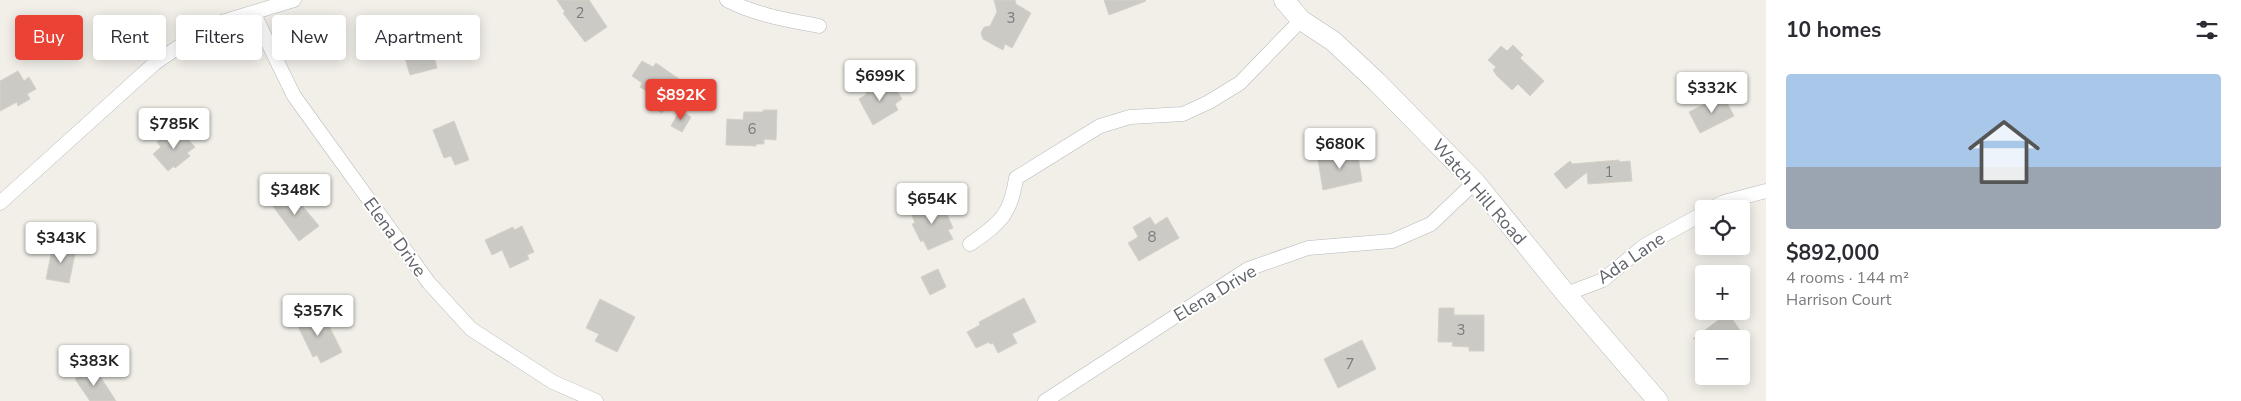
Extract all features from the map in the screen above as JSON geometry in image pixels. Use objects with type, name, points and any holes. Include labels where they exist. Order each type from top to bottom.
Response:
[{"type":"street","points":[[0,203],[155,63],[209,26],[254,14],[294,0]]},
{"type":"street","points":[[727,0],[742,8],[769,16],[819,26]]},
{"type":"street","name":"Watch Hill Road","points":[[1284,0],[1301,20],[1333,41],[1377,82],[1475,182],[1566,294],[1658,401]]},
{"type":"street","name":"Elena Drive","points":[[254,14],[294,96],[428,283],[471,329],[553,382],[596,401]]},
{"type":"street","points":[[970,244],[994,227],[1013,201],[1016,178],[1100,126],[1130,118],[1183,114],[1209,102],[1240,83],[1301,20]]},
{"type":"street","name":"Elena Drive","points":[[1045,401],[1248,269],[1308,248],[1392,241],[1431,224],[1475,182]]},
{"type":"street","points":[[1732,200],[1766,191]]},
{"type":"street","name":"Ada Lane","points":[[1566,294],[1603,280],[1644,246],[1695,218]]},
{"type":"building","points":[[557,0],[589,0],[607,27],[585,42],[563,13],[565,12]]},
{"type":"building","points":[[994,0],[1015,0],[1016,4],[1031,13],[1012,48],[1005,44],[1003,50],[983,39],[981,33],[984,27],[990,26],[997,12]]},
{"type":"building","points":[[1104,0],[1145,0],[1146,1],[1109,15]]},
{"type":"building","points":[[1513,45],[1523,55],[1520,58],[1544,81],[1530,96],[1518,84],[1512,90],[1497,76],[1493,70],[1496,67],[1488,60],[1501,46],[1507,51]]},
{"type":"building","points":[[406,60],[435,60],[437,68],[410,75]]},
{"type":"building","points":[[642,61],[653,67],[656,63],[682,81],[662,113],[648,104],[653,95],[640,87],[642,83],[632,76]]},
{"type":"building","points":[[18,71],[24,81],[29,77],[36,89],[27,94],[30,99],[18,106],[17,102],[0,111],[0,81]]},
{"type":"building","points":[[891,81],[902,99],[895,104],[898,110],[873,125],[859,99],[867,94],[865,90],[878,83],[881,87]]},
{"type":"building","points":[[1723,95],[1734,116],[1700,133],[1689,112]]},
{"type":"building","points":[[680,110],[691,117],[682,132],[671,126]]},
{"type":"building","points":[[763,110],[777,110],[776,140],[764,139],[764,144],[756,144],[756,146],[726,145],[727,119],[743,120],[744,112],[763,112]]},
{"type":"building","points":[[454,121],[469,160],[455,165],[451,156],[444,158],[433,130]]},
{"type":"building","points":[[178,128],[195,147],[187,153],[190,156],[168,171],[153,154],[161,147],[157,142]]},
{"type":"building","points":[[1357,150],[1362,181],[1323,190],[1318,160],[1336,157],[1335,154]]},
{"type":"building","points":[[1619,160],[1619,162],[1630,161],[1632,181],[1588,184],[1587,172],[1566,189],[1554,174],[1570,161],[1572,164]]},
{"type":"building","points":[[290,191],[319,226],[299,241],[272,205]]},
{"type":"building","points":[[934,200],[939,210],[944,208],[953,228],[948,230],[953,239],[928,250],[923,240],[921,242],[912,224],[915,223],[910,211]]},
{"type":"building","points":[[1150,217],[1155,225],[1167,217],[1179,238],[1139,261],[1128,243],[1138,237],[1133,227]]},
{"type":"building","points":[[522,226],[534,252],[527,255],[529,259],[510,268],[502,250],[492,255],[485,240],[513,227],[514,230]]},
{"type":"building","points":[[53,245],[76,249],[69,283],[46,279]]},
{"type":"building","points":[[938,269],[946,287],[930,295],[921,277]]},
{"type":"building","points":[[1024,298],[1036,322],[1012,334],[1017,343],[998,353],[993,343],[990,344],[989,342],[976,348],[967,332],[980,325],[979,322]]},
{"type":"building","points":[[600,299],[635,317],[617,352],[595,341],[599,334],[586,328]]},
{"type":"building","points":[[1439,308],[1454,308],[1454,315],[1484,315],[1484,351],[1469,351],[1469,347],[1452,346],[1453,342],[1438,342]]},
{"type":"building","points":[[314,310],[323,326],[328,324],[342,352],[321,363],[317,355],[313,357],[295,320]]},
{"type":"building","points":[[1719,320],[1733,320],[1740,330],[1705,330]]},
{"type":"building","points":[[1362,340],[1376,369],[1338,388],[1324,359]]},
{"type":"building","points":[[94,367],[116,401],[90,401],[75,379]]}]
